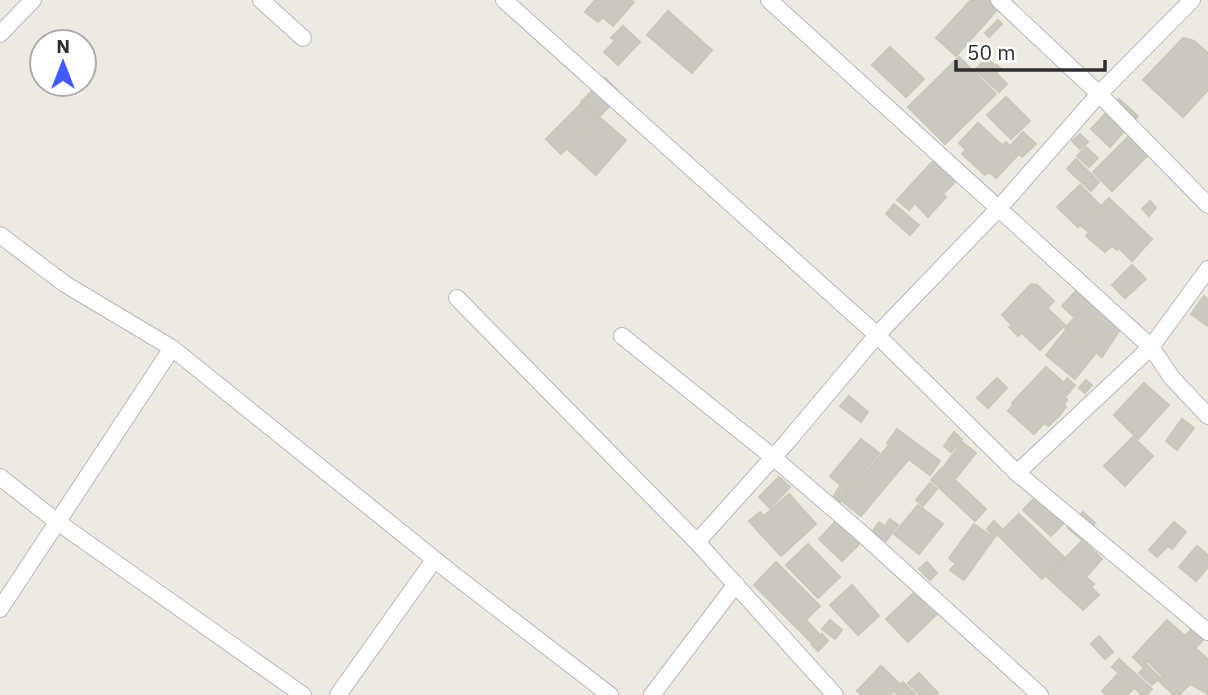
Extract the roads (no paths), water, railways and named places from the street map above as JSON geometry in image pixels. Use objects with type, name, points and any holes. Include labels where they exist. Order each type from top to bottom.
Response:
[{"type":"street","points":[[261,0],[303,38]]},
{"type":"street","points":[[504,0],[877,335],[1017,474],[1208,632]]},
{"type":"street","points":[[769,0],[1151,347],[1172,378],[1208,416]]},
{"type":"street","points":[[999,0],[1099,94],[1208,205]]},
{"type":"street","points":[[697,542],[774,458],[877,335],[1000,207],[1099,94],[1192,0]]},
{"type":"street","points":[[0,34],[24,3]]},
{"type":"street","points":[[0,235],[65,284],[172,348],[434,559],[610,695]]},
{"type":"street","points":[[1017,474],[1151,347],[1208,269]]},
{"type":"street","points":[[457,298],[697,542],[835,695]]},
{"type":"street","points":[[622,336],[774,458],[858,530],[1040,695]]},
{"type":"street","points":[[0,609],[172,348]]},
{"type":"street","points":[[0,477],[56,522],[303,695]]},
{"type":"street","points":[[338,695],[434,559]]},
{"type":"street","points":[[652,695],[736,584]]}]
